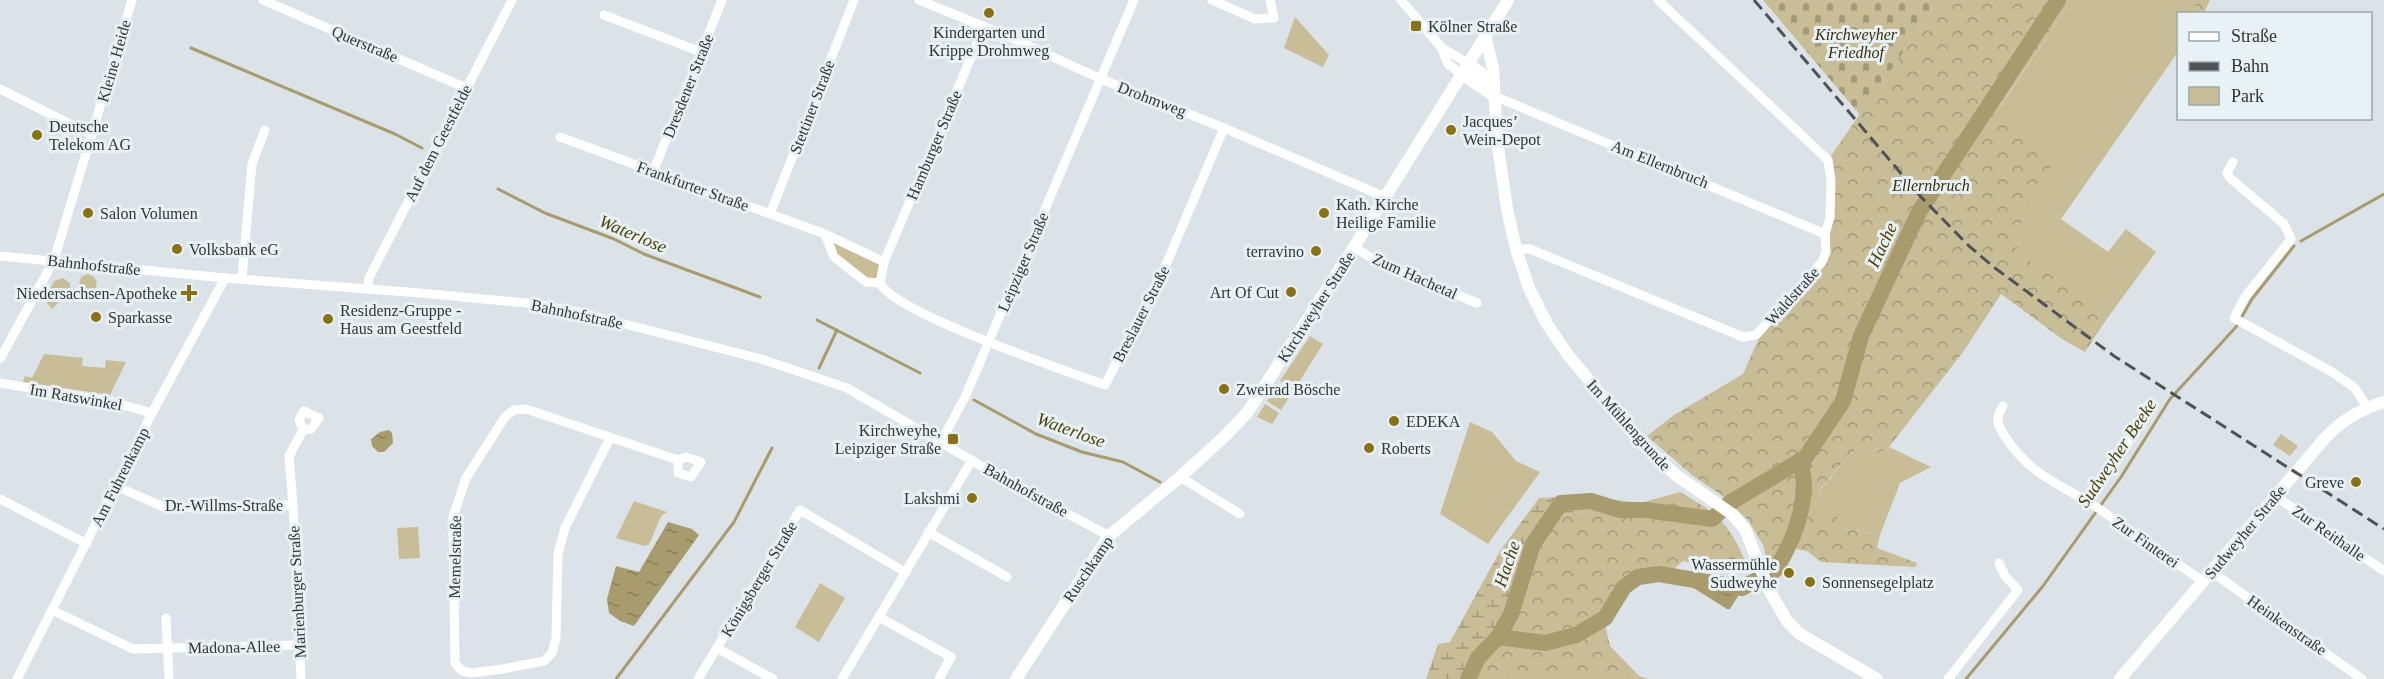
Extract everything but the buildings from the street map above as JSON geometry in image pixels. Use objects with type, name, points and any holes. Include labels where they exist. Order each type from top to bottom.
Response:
[{"type":"main road","name":"Kirchweyher Straße","points":[[1180,477],[1224,437],[1246,413],[1354,247],[1508,0]]},
{"type":"main road","name":"Im Mühlengrunde","points":[[1485,36],[1494,83],[1499,163],[1516,249],[1529,288],[1543,316],[1568,355],[1651,453],[1677,476],[1732,514],[1744,529],[1762,575],[1786,621],[1800,634],[1877,679]]},
{"type":"main road","points":[[1465,69],[1494,83]]},
{"type":"main road","points":[[1465,69],[1494,96]]},
{"type":"main road","name":"Sudweyher Straße","points":[[2120,679],[2208,577],[2274,495],[2336,426],[2367,407],[2384,402]]},
{"type":"main road","name":"Ruschkamp","points":[[1016,679],[1109,536],[1180,477]]},
{"type":"street","name":"Kleine Heide","points":[[54,260],[132,0]]},
{"type":"street","name":"Querstraße","points":[[263,0],[466,88]]},
{"type":"street","name":"Auf dem Geestfelde","points":[[368,288],[369,278],[512,0]]},
{"type":"street","name":"Dresdener Straße","points":[[653,172],[722,0]]},
{"type":"street","name":"Stettiner Straße","points":[[770,214],[854,0]]},
{"type":"street","name":"Drohmweg","points":[[919,0],[1005,35],[1101,80],[1224,128],[1385,197]]},
{"type":"street","name":"Leipziger Straße","points":[[941,442],[966,395],[1134,0]]},
{"type":"street","points":[[1212,0],[1255,19],[1274,18],[1269,0]]},
{"type":"street","points":[[1401,0],[1441,47],[1449,64],[1465,69]]},
{"type":"street","name":"Waldstraße","points":[[1516,249],[1530,249],[1743,337],[1756,335],[1822,262],[1826,252],[1825,234],[1830,218],[1832,180],[1828,160],[1658,0]]},
{"type":"street","points":[[604,15],[701,52]]},
{"type":"street","name":"Hamburger Straße","points":[[884,262],[984,27]]},
{"type":"street","points":[[0,89],[92,135]]},
{"type":"street","name":"Am Ellernbruch","points":[[1494,96],[1825,234]]},
{"type":"street","name":"Breslauer Straße","points":[[988,342],[1105,385],[1168,260],[1224,128]]},
{"type":"street","points":[[242,278],[252,164],[265,130]]},
{"type":"street","name":"Frankfurter Straße","points":[[560,137],[825,234],[884,262]]},
{"type":"street","points":[[2233,162],[2227,173],[2230,178],[2284,224],[2291,239],[2245,297],[2234,318],[2332,372],[2355,388],[2367,407]]},
{"type":"street","points":[[825,234],[834,257],[866,282],[880,283]]},
{"type":"street","name":"Zum Hachetal","points":[[1354,247],[1380,264],[1477,303]]},
{"type":"street","name":"Bahnhofstraße","points":[[0,256],[225,278],[368,288],[536,304],[586,314],[761,359],[847,388],[1109,536]]},
{"type":"street","points":[[0,359],[54,260]]},
{"type":"street","points":[[884,262],[880,283],[888,294],[988,342]]},
{"type":"street","name":"Am Fuhrenkamp","points":[[17,679],[152,413],[225,278]]},
{"type":"street","name":"Im Ratswinkel","points":[[0,383],[112,402],[152,413]]},
{"type":"street","name":"Zur Finterei","points":[[2002,406],[1998,413],[1997,424],[2014,450],[2032,470],[2102,510],[2208,577]]},
{"type":"street","name":"Memelstraße","points":[[503,674],[462,671],[455,663],[453,517],[466,478],[505,417],[514,410],[526,409],[678,460]]},
{"type":"street","points":[[2088,502],[2140,424]]},
{"type":"street","name":"Dr.-Willms-Straße","points":[[116,486],[166,508],[293,505],[289,456],[303,430]]},
{"type":"street","points":[[503,674],[544,661],[554,647],[558,554],[565,528],[610,438]]},
{"type":"street","points":[[842,679],[972,460]]},
{"type":"street","points":[[1180,477],[1240,514]]},
{"type":"street","name":"Zur Reithalle","points":[[2274,495],[2384,571]]},
{"type":"street","points":[[0,498],[87,544]]},
{"type":"street","name":"Marienburger Straße","points":[[293,505],[302,679]]},
{"type":"street","name":"Königsberger Straße","points":[[698,679],[800,510],[905,572]]},
{"type":"street","points":[[928,532],[1007,577]]},
{"type":"street","points":[[1948,679],[2018,591],[2005,576],[2000,563]]},
{"type":"street","name":"Heinkenstraße","points":[[2208,577],[2362,679]]},
{"type":"street","name":"Madona-Allee","points":[[52,610],[133,649],[300,645]]},
{"type":"street","points":[[879,617],[951,657],[939,679]]},
{"type":"street","name":"Madona-Allee","points":[[166,618],[169,679]]},
{"type":"street","points":[[717,648],[773,679]]},
{"type":"green space","name":"Kirchweyher Friedhof","points":[[1763,0],[1939,0],[1860,115]]},
{"type":"green space","name":"Ellernbruch","points":[[1939,0],[2072,0],[2000,106],[2051,159],[2048,187],[2023,215],[2017,252],[2088,301],[2106,320],[2085,352],[2062,339],[2001,294],[1963,352],[1889,447],[1873,456],[1855,449],[1820,489],[1818,510],[1836,511],[1839,527],[1880,535],[1877,548],[1917,563],[1916,567],[1821,562],[1807,551],[1784,547],[1769,568],[1763,545],[1748,520],[1721,495],[1692,475],[1647,436],[1674,415],[1743,374],[1759,338],[1824,262],[1832,218],[1830,157]]},
{"type":"green space","points":[[2072,0],[2194,0],[2198,12],[2177,12],[2177,53],[2061,219],[2108,252],[2126,229],[2156,252],[2106,320],[2087,301],[2017,252],[2023,215],[2048,187],[2000,107]]},
{"type":"green space","points":[[2194,0],[2210,0],[2204,12],[2198,12]]},
{"type":"green space","points":[[1295,17],[1329,55],[1323,67],[1284,48]]},
{"type":"green space","points":[[830,238],[880,262],[876,281],[867,280],[836,255]]},
{"type":"green space","points":[[88,274],[97,282],[95,289],[88,293],[83,291],[79,284],[81,277]]},
{"type":"green space","points":[[63,278],[70,283],[70,291],[52,309],[45,300],[54,281]]},
{"type":"green space","points":[[1310,336],[1323,344],[1294,390],[1280,381]]},
{"type":"green space","points":[[44,354],[83,358],[82,366],[105,368],[106,360],[126,362],[110,395],[23,382],[25,376],[32,378]]},
{"type":"green space","points":[[1278,385],[1291,394],[1281,410],[1267,401]]},
{"type":"green space","points":[[1265,404],[1279,413],[1272,424],[1257,417]]},
{"type":"green space","points":[[1470,422],[1492,432],[1516,461],[1540,472],[1488,544],[1440,514]]},
{"type":"green space","points":[[2281,434],[2298,446],[2290,456],[2273,445]]},
{"type":"green space","points":[[1889,447],[1931,467],[1900,483],[1880,535],[1839,527],[1818,510],[1820,490],[1855,449],[1873,456]]},
{"type":"green space","points":[[1680,492],[1720,520],[1733,537],[1745,561],[1729,570],[1683,561],[1670,572],[1632,575],[1616,591],[1605,624],[1610,646],[1639,676],[1649,679],[1472,679],[1513,614],[1535,545],[1550,521],[1572,513],[1599,511],[1584,496],[1640,503]]},
{"type":"green space","points":[[1584,496],[1600,511],[1572,513],[1550,521],[1535,545],[1513,614],[1472,679],[1426,679],[1438,644],[1450,642],[1500,551],[1539,498]]},
{"type":"green space","points":[[634,501],[667,512],[661,516],[649,545],[644,546],[616,538]]},
{"type":"green space","points":[[418,527],[420,558],[399,559],[397,528]]},
{"type":"green space","points":[[820,583],[845,598],[819,642],[795,627]]},
{"type":"water","points":[[389,430],[392,433],[393,443],[384,452],[378,452],[372,446],[371,439],[380,432]]},
{"type":"water","points":[[668,522],[692,529],[699,535],[634,626],[620,621],[609,613],[607,599],[616,566],[639,572]]},
{"type":"water","points":[[1697,578],[1734,579],[1743,583],[1740,593],[1730,609],[1727,609],[1692,587]]},
{"type":"waterway","name":"Hache","points":[[1468,679],[1478,658],[1498,637],[1511,614],[1533,544],[1561,503],[1591,501],[1620,510],[1646,510],[1712,519],[1731,502],[1805,458],[1843,401],[1861,336],[1919,212],[2058,0]]},
{"type":"waterway","name":"Waterlose","points":[[191,48],[395,134],[422,148]]},
{"type":"waterway","name":"Waterlose","points":[[498,189],[545,213],[614,239],[644,254],[760,297]]},
{"type":"waterway","name":"Sudweyher Beeke","points":[[2301,241],[2384,194]]},
{"type":"waterway","name":"Sudweyher Beeke","points":[[1966,679],[2043,586],[2121,477],[2170,399],[2236,327],[2252,299],[2294,246]]},
{"type":"waterway","points":[[817,320],[920,373]]},
{"type":"waterway","points":[[819,368],[837,330]]},
{"type":"waterway","name":"Waterlose","points":[[974,400],[1036,434],[1082,452],[1123,462],[1160,482]]},
{"type":"waterway","points":[[616,679],[734,522],[772,448]]},
{"type":"waterway","points":[[1498,637],[1545,643],[1576,635],[1605,618],[1624,587],[1638,577],[1659,574],[1742,588],[1775,570],[1787,550],[1799,519],[1804,485],[1802,469],[1805,458]]},
{"type":"railway","points":[[1754,0],[1921,197],[1969,246],[1995,268],[2114,356],[2384,529]]},
{"type":"place","name":"Kindergarten und Krippe Drohmweg","points":[[989,13]]},
{"type":"place","name":"Kölner Straße","points":[[1416,26]]},
{"type":"place","name":"Jacques’ Wein-Depot","points":[[1451,130]]},
{"type":"place","name":"Deutsche Telekom AG","points":[[37,135]]},
{"type":"place","name":"Salon Volumen","points":[[88,213]]},
{"type":"place","name":"Kath. Kirche Heilige Familie","points":[[1324,213]]},
{"type":"place","name":"Volksbank eG","points":[[177,249]]},
{"type":"place","name":"terravino","points":[[1316,251]]},
{"type":"place","name":"Art Of Cut","points":[[1291,292]]},
{"type":"place","name":"Niedersachsen-Apotheke","points":[[189,293]]},
{"type":"place","name":"Sparkasse","points":[[96,317]]},
{"type":"place","name":"Residenz-Gruppe - Haus am Geestfeld","points":[[328,319]]},
{"type":"place","name":"Zweirad Bösche","points":[[1224,389]]},
{"type":"place","name":"EDEKA","points":[[1394,421]]},
{"type":"place","name":"Kirchweyhe, Leipziger Straße","points":[[953,439]]},
{"type":"place","name":"Roberts","points":[[1369,448]]},
{"type":"place","name":"Greve","points":[[2356,482]]},
{"type":"place","name":"Lakshmi","points":[[972,498]]},
{"type":"place","name":"Wassermühle Sudweyhe","points":[[1789,573]]},
{"type":"place","name":"Sonnensegelplatz","points":[[1810,582]]}]
